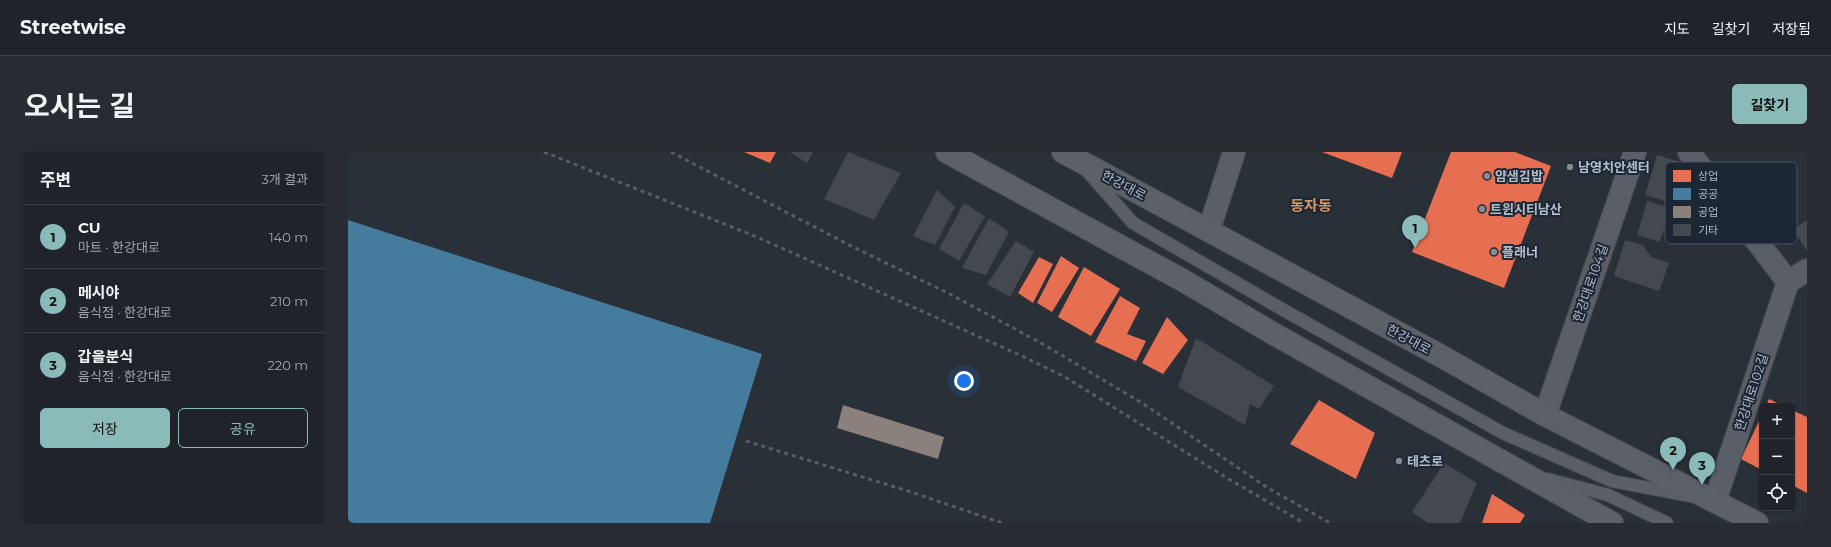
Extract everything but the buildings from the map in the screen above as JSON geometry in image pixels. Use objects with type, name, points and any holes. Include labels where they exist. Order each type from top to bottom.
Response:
[{"type":"main road","points":[[947,152],[1184,281],[1274,334],[1612,523]]},
{"type":"main road","name":"한강대로","points":[[1069,155],[1441,356],[1546,415],[1757,523]]},
{"type":"street","points":[[1209,230],[1234,152]]},
{"type":"street","name":"한강대로104길","points":[[1546,415],[1635,152]]},
{"type":"street","points":[[1689,152],[1697,162]]},
{"type":"street","points":[[1759,244],[1788,282],[1807,270]]},
{"type":"street","name":"한강대로102길","points":[[1715,501],[1788,282]]},
{"type":"lane","points":[[1069,155],[1133,223],[1286,312],[1503,433],[1612,481],[1715,501]]},
{"type":"lane","points":[[1521,472],[1608,494],[1667,523]]},
{"type":"railway","points":[[544,152],[757,237],[1022,356],[1065,377],[1227,478],[1304,523]]},
{"type":"railway","points":[[671,152],[853,247],[948,293],[1041,343],[1142,403],[1268,488],[1330,523]]},
{"type":"railway","points":[[746,441],[908,491],[1002,523]]},
{"type":"place","name":"남영치안센터","points":[[1570,167]]},
{"type":"place","name":"얌샘김밥","points":[[1487,176]]},
{"type":"place","name":"트윈시티남산","points":[[1482,209]]},
{"type":"place","name":"CU","points":[[1415,248]]},
{"type":"place","name":"플래너","points":[[1494,252]]},
{"type":"place","name":"테츠로","points":[[1399,461]]},
{"type":"place","name":"메시야","points":[[1673,470]]},
{"type":"place","name":"갑을분식","points":[[1702,485]]},
{"type":"district","name":"동자동","points":[[1311,205]]}]
